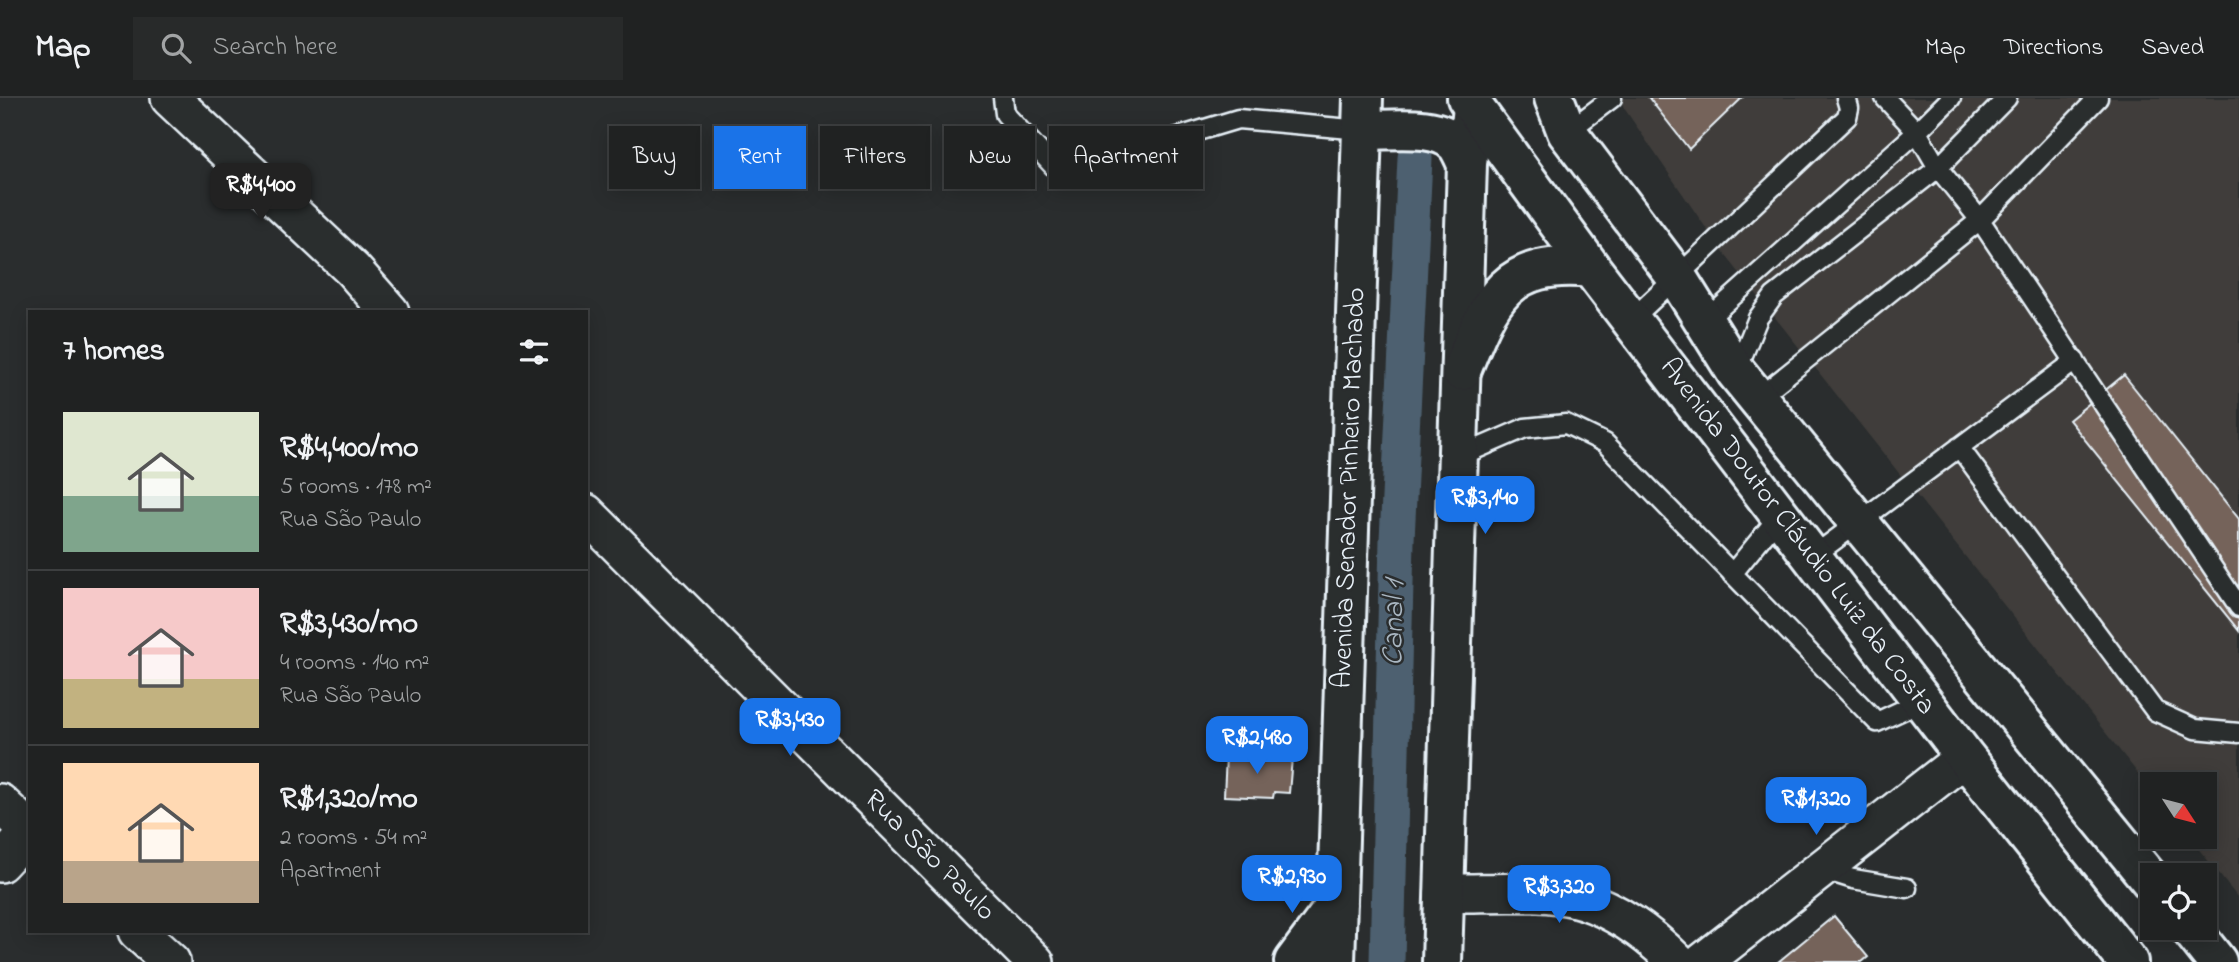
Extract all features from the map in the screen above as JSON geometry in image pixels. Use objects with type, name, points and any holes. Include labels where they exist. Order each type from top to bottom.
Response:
[{"type":"main road","name":"Avenida Doutor Cláudio Luiz da Costa","points":[[1471,101],[1591,268],[1965,757],[2128,962]]},
{"type":"main road","points":[[1442,962],[1471,101]]},
{"type":"main road","points":[[1362,114],[1398,131],[1419,129],[1439,132],[1456,144],[1467,164]]},
{"type":"main road","name":"Avenida Senador Pinheiro Machado","points":[[1335,962],[1362,114]]},
{"type":"main road","name":"Avenida Doutor Cláudio Luiz da Costa","points":[[1560,115],[1678,279],[1747,385],[2140,867]]},
{"type":"main road","points":[[1461,371],[1477,330],[1491,305],[1511,281],[1534,270],[1563,265],[1591,268]]},
{"type":"main road","points":[[1294,962],[1337,904]]},
{"type":"main road","points":[[2200,940],[2217,962]]},
{"type":"street","points":[[170,98],[353,270],[388,310]]},
{"type":"street","name":"Rua São Paulo","points":[[588,515],[1035,962]]},
{"type":"street","points":[[1703,962],[1965,757]]},
{"type":"street","points":[[0,803],[28,829]]},
{"type":"street","points":[[0,863],[28,833]]},
{"type":"street","points":[[1444,893],[1552,895],[1583,900],[1637,927],[1677,962]]},
{"type":"street","points":[[139,933],[171,962]]},
{"type":"lane","points":[[1003,98],[1005,114],[1058,171],[1067,175],[1082,174],[1148,146],[1238,119],[1362,114]]},
{"type":"lane","points":[[1560,115],[1612,98]]},
{"type":"lane","points":[[1631,320],[1678,279],[1847,117],[1849,108],[1846,98]]},
{"type":"lane","points":[[1885,98],[1917,132],[1938,168],[1980,220],[2239,607]]},
{"type":"lane","points":[[1704,322],[1917,132],[1951,98]]},
{"type":"lane","points":[[1747,385],[1758,318],[1774,296],[1938,168],[2007,98]]},
{"type":"lane","points":[[1747,385],[1980,220],[2098,98]]},
{"type":"lane","points":[[1812,557],[2075,361]]},
{"type":"lane","points":[[1458,457],[1525,428],[1566,424],[1605,443],[1877,722],[1922,701]]},
{"type":"lane","points":[[1959,447],[2155,711],[2195,729],[2239,733]]},
{"type":"lane","points":[[1732,574],[1780,514]]},
{"type":"lane","points":[[1821,869],[1853,879],[1907,888]]},
{"type":"shaded area","points":[[1620,98],[2239,98],[2239,899],[2217,872],[2217,863],[2210,863],[2199,849],[2217,849],[2217,772],[2140,772],[2140,776],[1719,247],[1624,108]]},
{"type":"building","points":[[1649,98],[1742,98],[1689,149]]},
{"type":"building","points":[[2124,375],[2239,519],[2239,631],[2069,420]]},
{"type":"building","points":[[1226,756],[1292,758],[1289,793],[1274,792],[1273,798],[1224,796]]},
{"type":"building","points":[[1834,916],[1868,957],[1862,962],[1778,962]]},
{"type":"waterway","name":"Canal 1","points":[[1387,962],[1397,540],[1415,158]]}]
